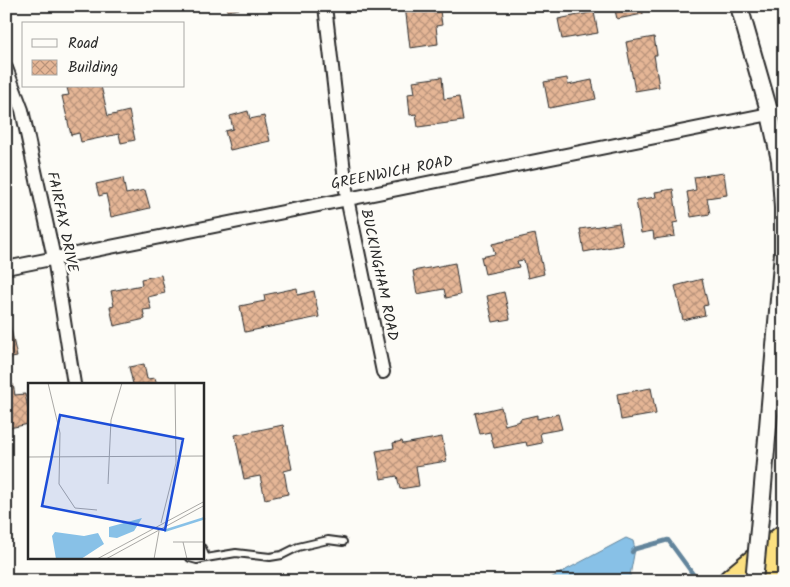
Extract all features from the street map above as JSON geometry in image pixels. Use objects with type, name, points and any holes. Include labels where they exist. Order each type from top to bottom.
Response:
[{"type":"highway","points":[[731,581],[784,537]]},
{"type":"highway","points":[[767,581],[784,567]]},
{"type":"street","name":"BUCKINGHAM ROAD","points":[[325,6],[347,198],[383,372]]},
{"type":"street","points":[[740,6],[777,112],[784,208],[783,253],[754,581]]},
{"type":"street","name":"FAIRFAX DRIVE","points":[[6,68],[22,110],[54,258],[74,383]]},
{"type":"street","name":"GREENWICH ROAD","points":[[6,268],[777,112]]},
{"type":"lane","points":[[204,553],[206,558],[236,553],[270,557],[282,555],[298,547],[328,540],[343,542]]},
{"type":"water","points":[[626,538],[633,541],[635,549],[629,581],[545,581]]},
{"type":"building","points":[[227,6],[239,6],[239,9],[227,11]]},
{"type":"building","points":[[405,6],[434,6],[434,12],[440,11],[442,25],[436,26],[438,44],[410,48]]},
{"type":"building","points":[[614,6],[642,6],[643,14],[617,19]]},
{"type":"building","points":[[594,12],[598,33],[562,39],[558,19]]},
{"type":"building","points":[[654,37],[657,55],[654,55],[659,87],[635,91],[626,42]]},
{"type":"building","points":[[442,77],[444,99],[459,97],[463,121],[418,127],[416,114],[410,115],[408,94],[415,93],[413,81]]},
{"type":"building","points":[[567,78],[568,85],[592,80],[596,99],[549,108],[544,82]]},
{"type":"building","points":[[67,88],[101,88],[108,116],[129,111],[135,140],[121,143],[119,134],[81,142],[79,133],[71,135],[62,96],[69,95]]},
{"type":"building","points":[[248,111],[250,119],[264,116],[270,141],[230,150],[225,131],[233,129],[230,116]]},
{"type":"building","points":[[724,173],[727,195],[707,198],[710,214],[691,217],[687,192],[696,190],[694,177]]},
{"type":"building","points":[[123,178],[126,194],[145,190],[150,208],[111,217],[106,194],[99,196],[96,184]]},
{"type":"building","points":[[673,189],[678,222],[673,223],[675,236],[654,239],[653,231],[641,233],[636,200],[656,197],[655,192]]},
{"type":"building","points":[[619,223],[623,245],[584,252],[580,229]]},
{"type":"building","points":[[535,234],[544,274],[528,278],[524,260],[517,261],[519,267],[485,274],[481,257],[495,254],[492,244]]},
{"type":"building","points":[[455,263],[460,295],[446,298],[444,289],[417,294],[413,271]]},
{"type":"building","points":[[161,275],[165,293],[148,297],[151,309],[143,310],[145,319],[114,326],[110,307],[114,306],[111,291],[142,285],[141,279]]},
{"type":"building","points":[[702,279],[708,305],[703,306],[705,315],[683,320],[675,286]]},
{"type":"building","points":[[297,288],[298,295],[314,291],[319,317],[245,332],[240,306],[265,301],[264,295]]},
{"type":"building","points":[[504,292],[510,319],[493,322],[487,296]]},
{"type":"building","points":[[6,306],[17,357],[6,359]]},
{"type":"building","points":[[144,364],[147,379],[155,378],[157,383],[133,383],[129,367]]},
{"type":"building","points":[[13,384],[15,395],[25,394],[28,408],[28,424],[9,428],[6,415],[6,386]]},
{"type":"building","points":[[651,388],[656,414],[621,420],[617,394]]},
{"type":"building","points":[[501,407],[505,425],[537,415],[537,419],[558,414],[562,429],[540,433],[542,443],[527,446],[526,442],[494,448],[490,432],[480,434],[475,413]]},
{"type":"building","points":[[283,425],[292,469],[284,471],[288,494],[265,499],[260,476],[244,479],[235,435]]},
{"type":"building","points":[[442,437],[447,461],[416,466],[419,486],[400,489],[397,476],[381,479],[376,451],[394,448],[393,443],[402,441],[403,444]]},
{"type":"waterway","points":[[632,552],[635,549],[668,540],[698,581]]}]
